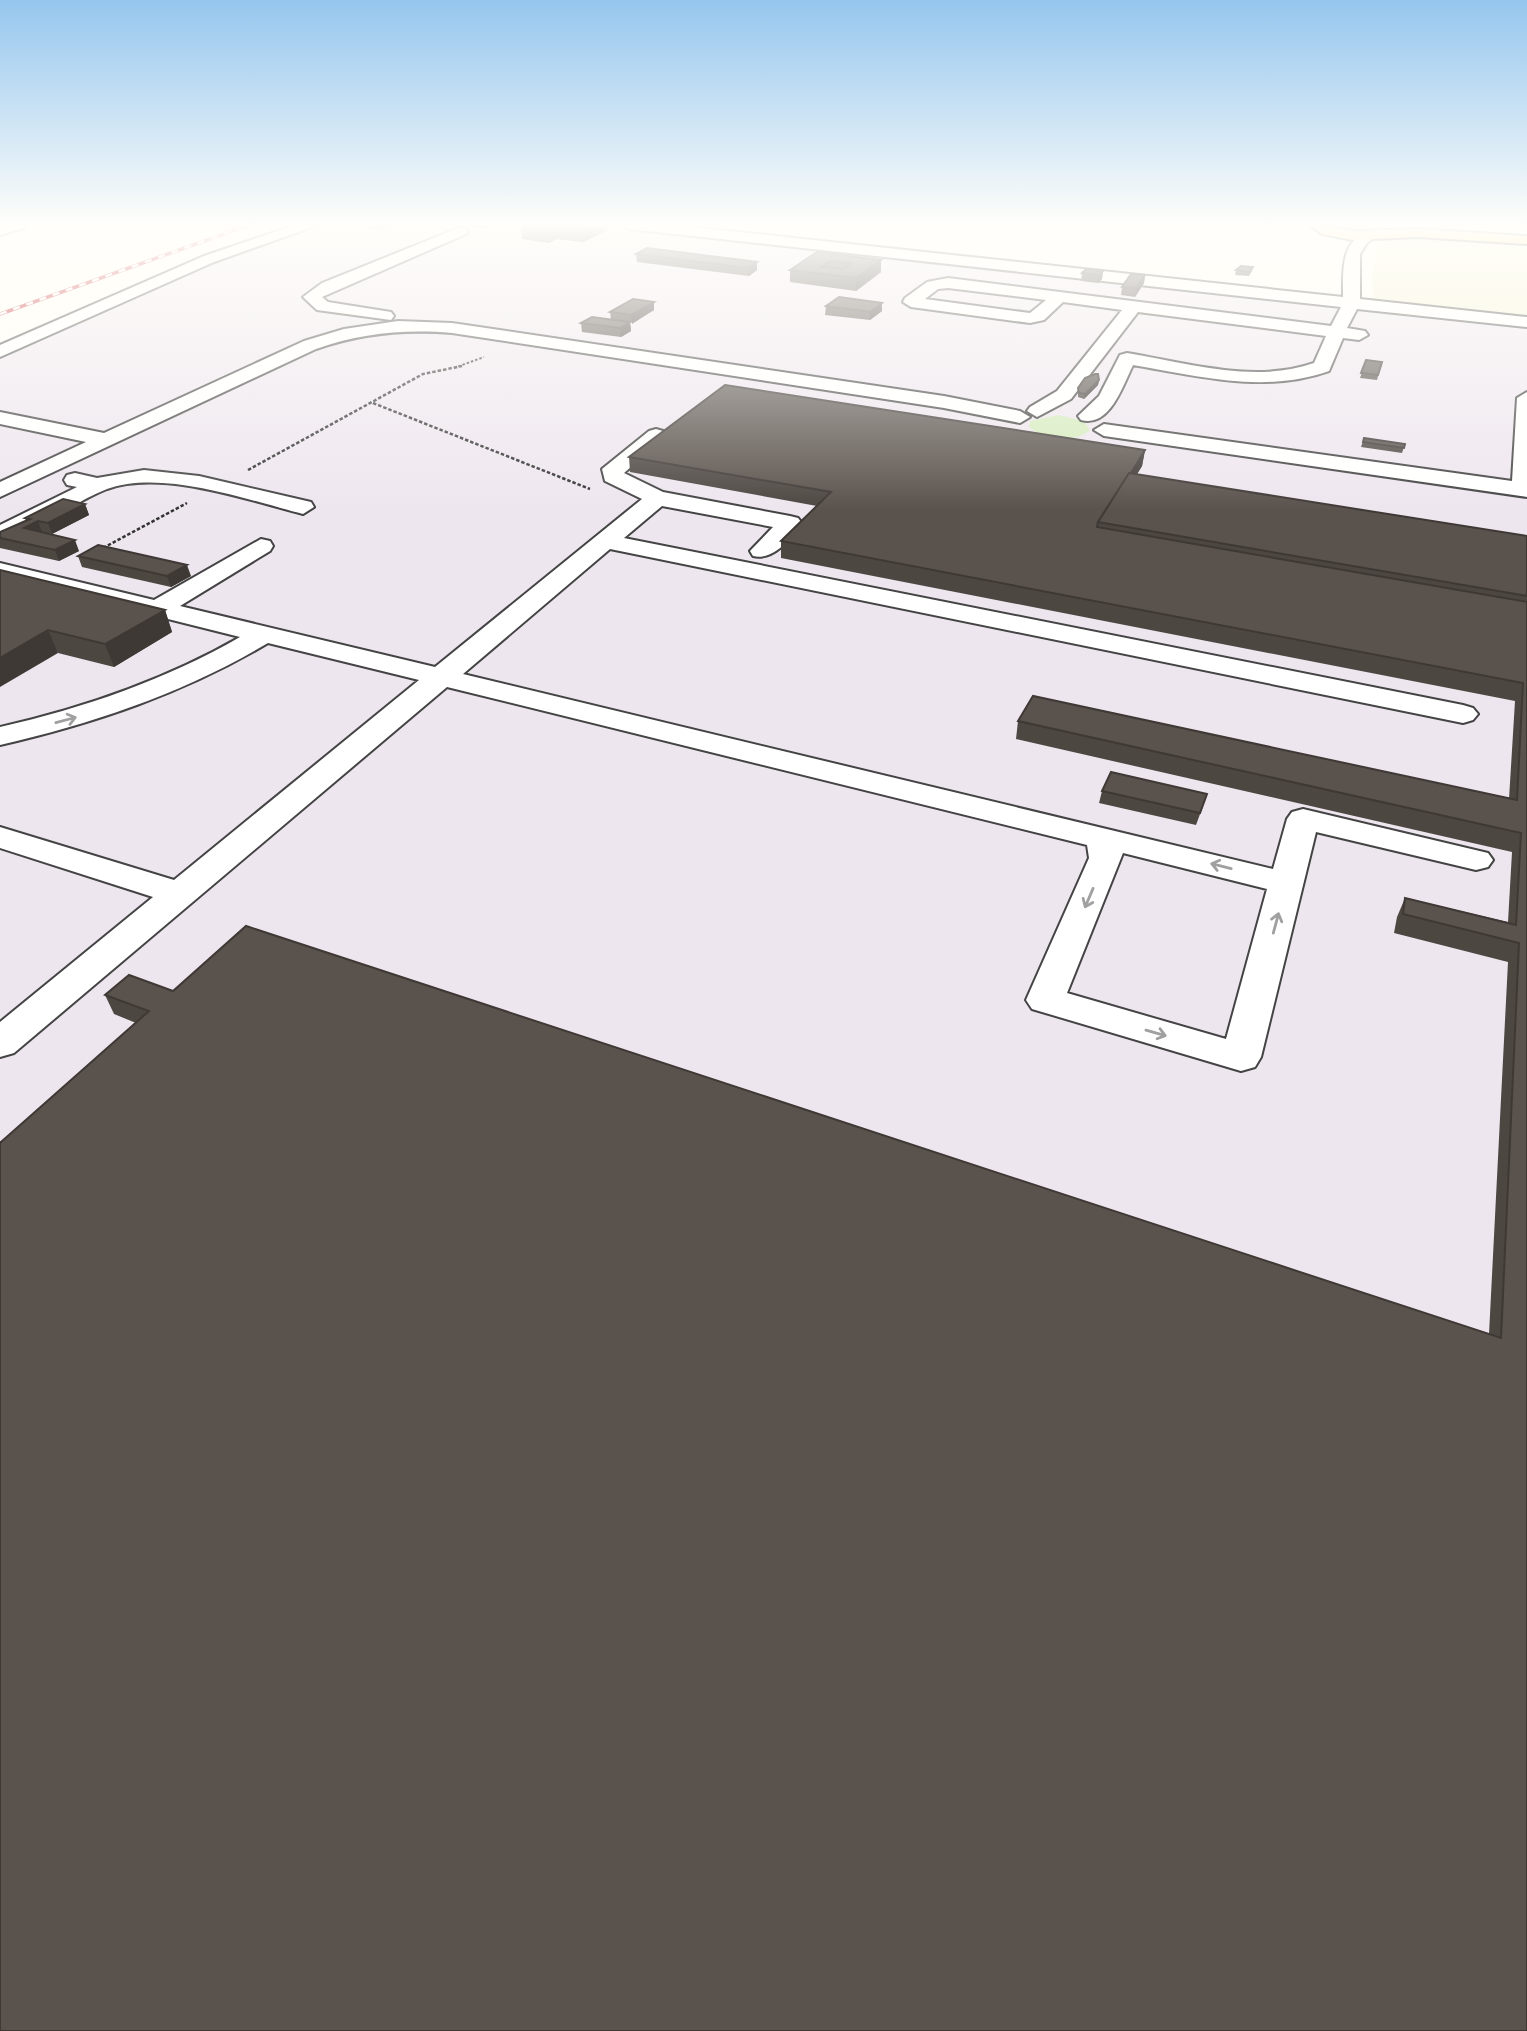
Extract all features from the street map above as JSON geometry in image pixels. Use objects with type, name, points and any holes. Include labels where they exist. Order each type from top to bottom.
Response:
[{"type":"street","points":[[0,352],[72,320]]},
{"type":"street","points":[[396,320],[944,402],[1028,421],[1089,425],[1525,490],[1527,400]]},
{"type":"street","points":[[1028,421],[1064,396],[1123,320]]},
{"type":"street","points":[[1238,320],[1360,335]]},
{"type":"street","points":[[1127,359],[1250,376],[1294,375],[1324,365],[1343,320]]},
{"type":"street","points":[[1352,357],[1364,320]]},
{"type":"street","points":[[1505,320],[1527,322]]},
{"type":"street","points":[[0,506],[106,440],[323,340],[372,328],[430,326]]},
{"type":"street","points":[[1169,330],[1207,327],[1300,335],[1338,332]]},
{"type":"street","points":[[1089,425],[1116,387],[1127,359],[1141,341]]},
{"type":"street","points":[[1116,387],[1133,377],[1156,372],[1279,385],[1310,383],[1338,376]]},
{"type":"street","points":[[1064,396],[1066,404],[1089,425]]},
{"type":"street","points":[[0,418],[106,440]]},
{"type":"street","points":[[656,435],[612,471],[623,483],[657,498],[790,523],[762,551]]},
{"type":"street","points":[[0,490],[49,474],[98,485]]},
{"type":"street","points":[[0,534],[116,478],[151,476],[303,507]]},
{"type":"street","points":[[3,1036],[181,894],[657,498]]},
{"type":"street","points":[[605,541],[1463,713]]},
{"type":"street","points":[[158,608],[261,546]]},
{"type":"street","points":[[0,570],[1287,883]]},
{"type":"street","points":[[0,736],[71,719],[153,692],[201,670],[264,634]]},
{"type":"street","points":[[1098,835],[1107,850],[1106,858],[1045,1000],[1241,1057],[1303,819],[1476,860]]},
{"type":"street","points":[[0,837],[181,894]]},
{"type":"path","points":[[93,554],[423,374],[461,366],[528,339]]},
{"type":"path","points":[[373,402],[592,489]]},
{"type":"shaded area","points":[[85,320],[1478,320],[1527,325],[1527,2031],[0,2031],[0,355],[13,353]]},
{"type":"green space","points":[[1058,415],[1084,421],[1090,430],[1076,437],[1059,438],[1050,437],[1029,427],[1030,421]]},
{"type":"building","points":[[587,320],[630,322],[620,328],[581,323]]},
{"type":"building","points":[[1366,360],[1382,362],[1378,375],[1361,373]]},
{"type":"building","points":[[1098,374],[1099,380],[1085,394],[1079,393],[1078,388],[1085,378]]},
{"type":"building","points":[[725,385],[1145,450],[1097,527],[1527,602],[1527,2031],[0,2031],[0,1142],[149,1011],[105,995],[129,975],[173,991],[246,926],[1501,1338],[1519,943],[1403,914],[1405,898],[1516,925],[1521,833],[1018,721],[1033,696],[1517,800],[1523,683],[781,541],[831,492],[629,457]]},
{"type":"building","points":[[1364,438],[1405,444],[1404,448],[1363,442]]},
{"type":"building","points":[[1129,473],[1527,536],[1527,596],[1098,522]]},
{"type":"building","points":[[63,499],[85,504],[48,523],[38,521],[24,528],[75,540],[55,550],[0,538],[0,532],[30,519],[25,518]]},
{"type":"building","points":[[98,545],[187,565],[167,576],[78,556]]},
{"type":"building","points":[[0,570],[165,610],[105,644],[48,630],[0,658]]},
{"type":"building","points":[[1111,772],[1207,794],[1200,813],[1102,791]]}]
